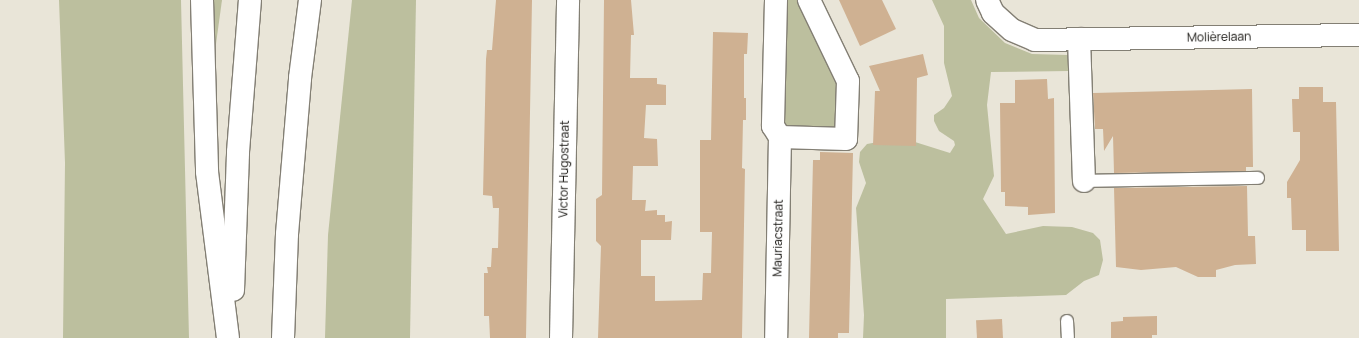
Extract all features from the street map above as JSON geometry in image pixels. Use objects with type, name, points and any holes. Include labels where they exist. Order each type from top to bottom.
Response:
[{"type":"main road","points":[[202,0],[208,172],[228,338]]},
{"type":"main road","points":[[231,338],[238,152],[250,0]]},
{"type":"main road","points":[[283,338],[296,125],[310,0]]},
{"type":"main road","name":"Victor Hugostraat","points":[[561,338],[568,0]]},
{"type":"main road","name":"Mauriacstraat","points":[[776,0],[773,126],[780,138],[776,338]]},
{"type":"main road","points":[[780,138],[846,139],[848,81],[809,0]]},
{"type":"main road","name":"Molièrelaan","points":[[987,0],[993,13],[1012,30],[1035,40],[1359,35]]},
{"type":"main road","points":[[1079,39],[1084,182]]},
{"type":"lane","points":[[1084,182],[1258,178]]},
{"type":"lane","points":[[1067,321],[1068,338]]},
{"type":"green space","points":[[59,0],[181,0],[189,338],[63,338],[65,163]]},
{"type":"green space","points":[[209,0],[222,0],[212,73]]},
{"type":"green space","points":[[352,0],[416,0],[410,338],[325,338],[328,235]]},
{"type":"green space","points":[[783,0],[801,0],[839,83],[838,132],[779,130]]},
{"type":"green space","points":[[932,0],[971,0],[979,18],[1005,43],[1032,54],[1068,55],[1069,71],[991,72],[987,105],[994,176],[983,199],[1006,234],[1043,226],[1072,227],[1093,233],[1100,240],[1103,260],[1099,275],[1084,281],[1066,295],[946,299],[946,338],[863,338],[864,315],[856,208],[866,183],[859,162],[860,152],[867,144],[889,140],[915,142],[950,153],[955,145],[954,141],[939,131],[934,121],[934,115],[944,108],[952,96],[944,63],[944,26]]},
{"type":"building","points":[[496,0],[532,0],[526,338],[490,338],[489,316],[484,316],[484,273],[488,273],[487,267],[491,267],[492,248],[498,248],[499,208],[493,208],[492,196],[483,195],[486,59],[487,50],[492,50]]},
{"type":"building","points":[[604,0],[631,0],[634,35],[631,35],[630,78],[657,78],[657,84],[666,85],[666,105],[646,105],[644,138],[657,139],[658,166],[633,166],[632,200],[646,200],[645,211],[657,210],[657,215],[665,215],[665,222],[672,221],[671,240],[641,240],[641,276],[655,276],[655,301],[702,300],[703,273],[711,273],[712,232],[700,232],[700,140],[711,140],[713,32],[748,33],[747,54],[744,54],[744,98],[746,98],[746,120],[743,120],[742,168],[745,169],[742,338],[598,338],[601,246],[596,241],[596,199],[602,195]]},
{"type":"building","points":[[839,0],[882,0],[896,29],[860,46]]},
{"type":"building","points":[[923,54],[928,75],[917,78],[916,146],[873,145],[875,91],[880,91],[869,66]]},
{"type":"building","points":[[1047,79],[1048,99],[1054,98],[1055,213],[1028,215],[1028,207],[1005,206],[1005,192],[1001,192],[1000,103],[1015,103],[1015,80]]},
{"type":"building","points":[[1299,87],[1323,87],[1323,102],[1336,102],[1339,251],[1306,251],[1306,230],[1292,230],[1291,198],[1287,198],[1287,182],[1300,160],[1300,132],[1293,132],[1292,99],[1299,99]]},
{"type":"building","points":[[1252,89],[1253,167],[1246,167],[1246,171],[1114,173],[1113,136],[1104,151],[1103,129],[1095,129],[1093,93]]},
{"type":"building","points":[[820,152],[853,153],[849,333],[838,333],[838,338],[809,338],[813,160],[820,160]]},
{"type":"building","points":[[1247,186],[1248,236],[1255,236],[1256,264],[1235,265],[1216,270],[1216,277],[1198,277],[1176,267],[1141,270],[1116,267],[1114,188]]},
{"type":"building","points":[[1157,316],[1157,335],[1152,335],[1152,338],[1111,338],[1111,322],[1123,321],[1123,317]]},
{"type":"building","points":[[1002,319],[1003,338],[977,338],[976,320]]}]
